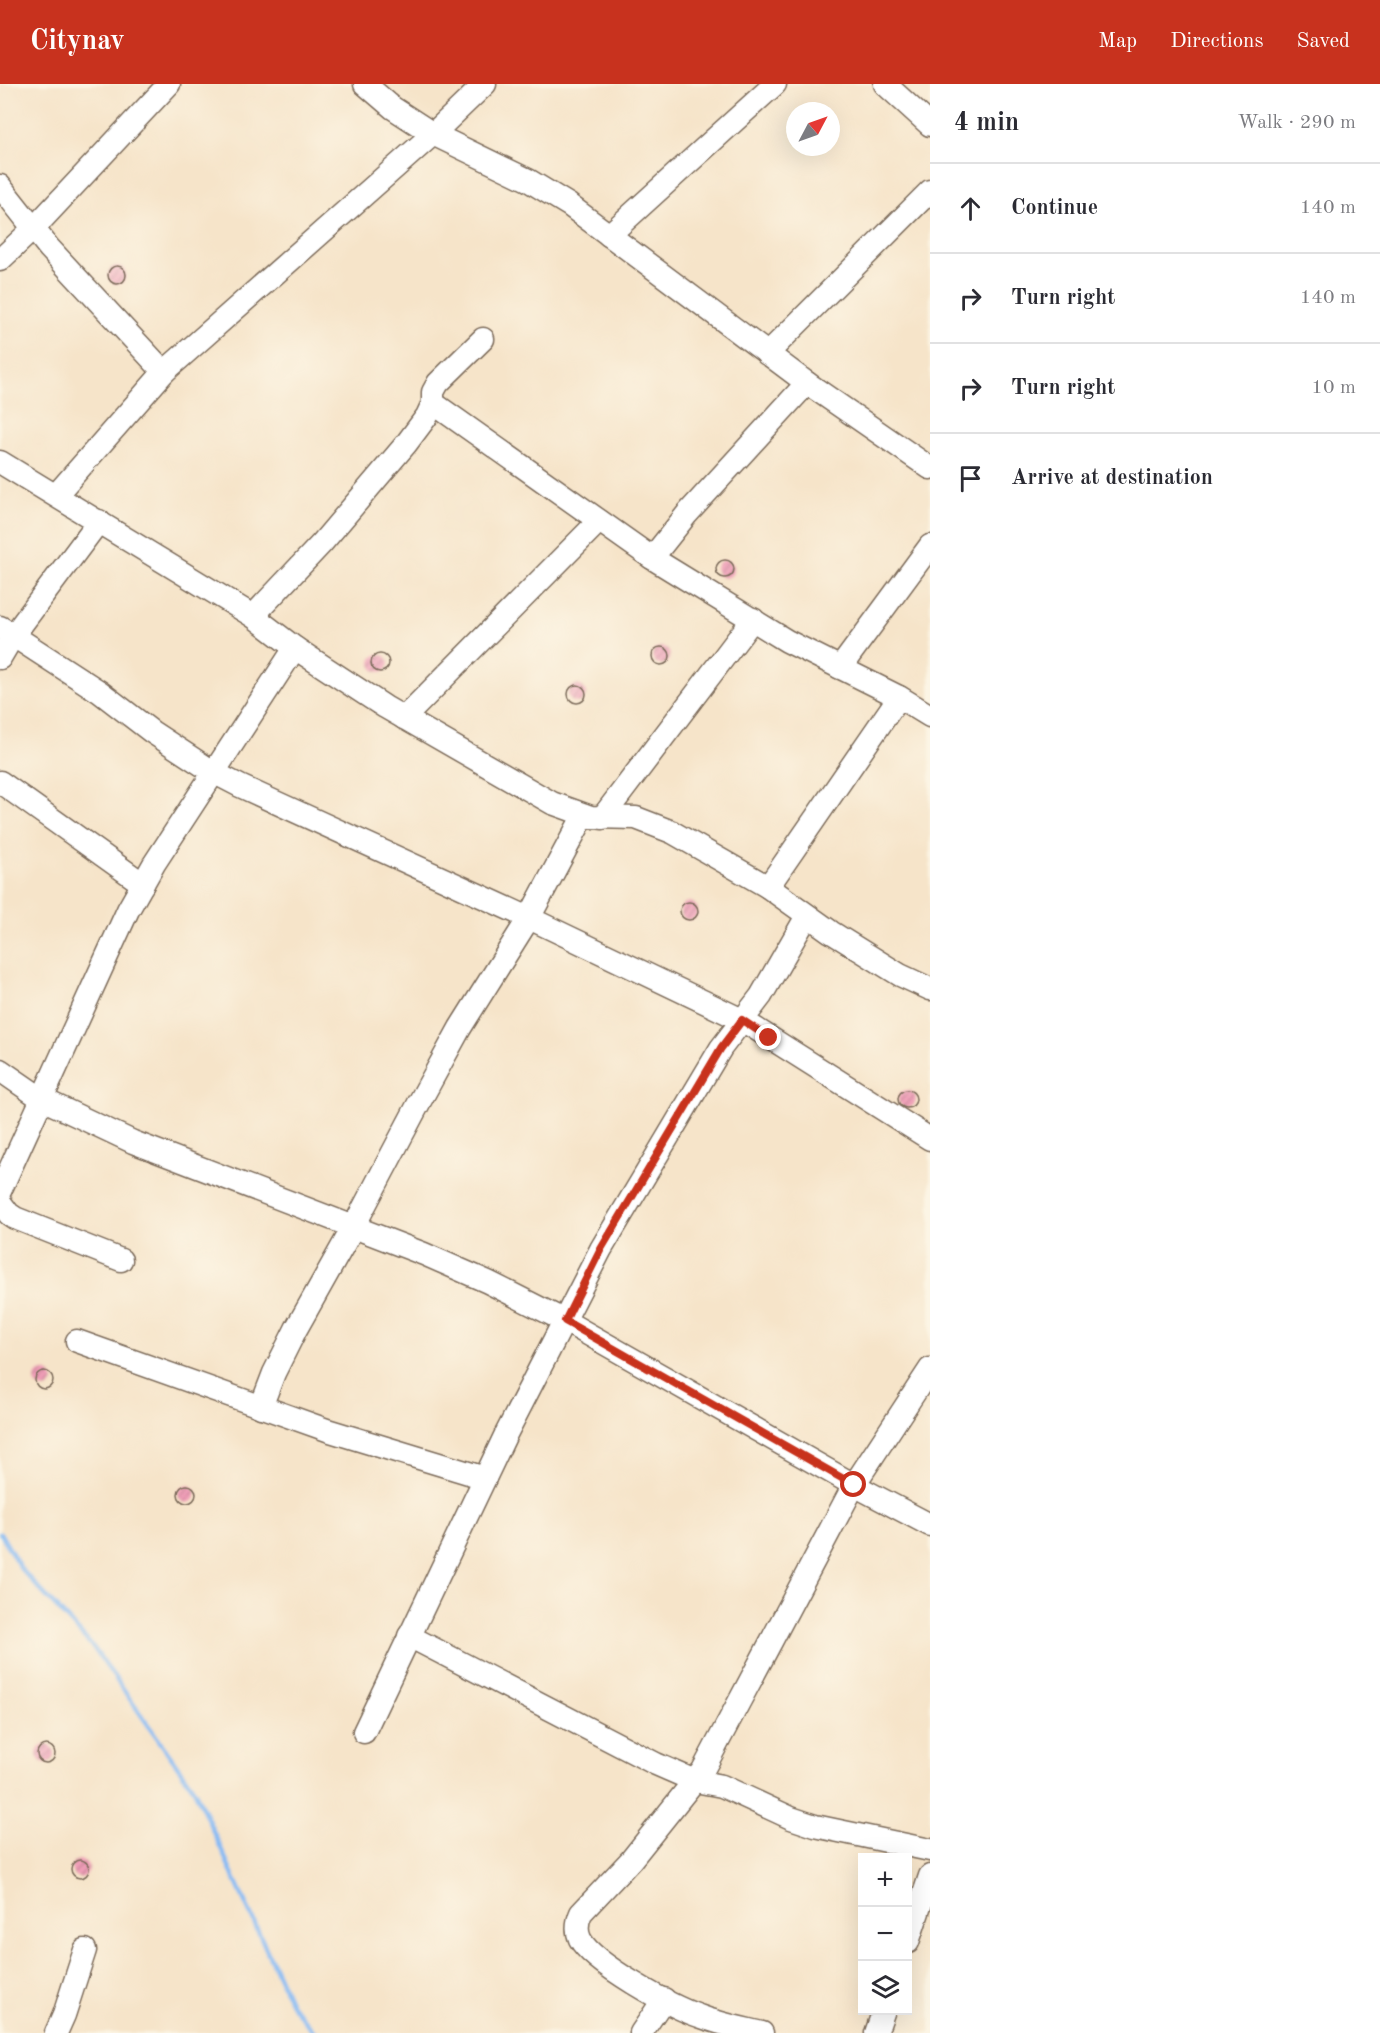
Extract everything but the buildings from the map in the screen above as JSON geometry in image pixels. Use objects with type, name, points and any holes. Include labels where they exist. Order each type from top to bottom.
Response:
[{"type":"street","points":[[0,260],[34,228],[169,84]]},
{"type":"street","points":[[365,84],[393,108],[433,134],[528,180],[569,205],[767,354],[930,468]]},
{"type":"street","points":[[56,495],[164,372],[433,134],[485,84]]},
{"type":"street","points":[[609,235],[775,84]]},
{"type":"street","points":[[885,84],[930,125]]},
{"type":"street","points":[[0,186],[49,248],[164,372]]},
{"type":"street","points":[[767,354],[930,191]]},
{"type":"street","points":[[253,616],[366,493],[427,416],[438,382],[483,339]]},
{"type":"street","points":[[652,558],[687,514],[807,383]]},
{"type":"street","points":[[433,403],[652,558],[787,641],[899,697],[930,716]]},
{"type":"street","points":[[0,462],[253,616],[295,648],[404,718],[552,803],[593,817],[636,818],[672,832],[768,887],[807,916],[900,975],[930,989]]},
{"type":"street","points":[[0,658],[7,632],[99,521]]},
{"type":"street","points":[[404,718],[599,521]]},
{"type":"street","points":[[840,668],[930,546]]},
{"type":"street","points":[[261,1407],[274,1373],[296,1329],[460,1028],[593,817],[753,618]]},
{"type":"street","points":[[7,632],[100,692],[152,732],[213,772],[529,918],[742,1020],[930,1139]]},
{"type":"street","points":[[0,1191],[128,910],[213,772],[295,648]]},
{"type":"street","points":[[768,887],[899,697]]},
{"type":"street","points":[[0,782],[143,884]]},
{"type":"street","points":[[364,1732],[506,1434],[601,1249],[721,1048],[760,996],[807,916]]},
{"type":"street","points":[[0,1070],[42,1099],[175,1159],[354,1226],[488,1282],[565,1321],[854,1485],[930,1525]]},
{"type":"street","points":[[0,1202],[15,1218],[121,1260]]},
{"type":"street","points":[[77,1341],[327,1430],[485,1478]]},
{"type":"street","points":[[762,2033],[697,2016],[664,1999],[599,1960],[587,1949],[579,1937],[577,1923],[581,1913],[631,1860],[695,1781],[718,1743],[854,1485],[930,1369]]},
{"type":"street","points":[[409,1636],[656,1764],[695,1781],[722,1786],[791,1818],[815,1826],[930,1850]]},
{"type":"street","points":[[912,1930],[930,1876]]},
{"type":"street","points":[[56,2033],[85,1950]]},
{"type":"street","points":[[641,2033],[664,1999]]},
{"type":"street","points":[[876,2033],[882,2015]]},
{"type":"waterway","points":[[0,1533],[21,1569],[93,1647],[195,1791],[291,2004],[315,2033]]},
{"type":"route","points":[[769,1038],[742,1020],[721,1048],[601,1249],[565,1321],[854,1485]]}]
